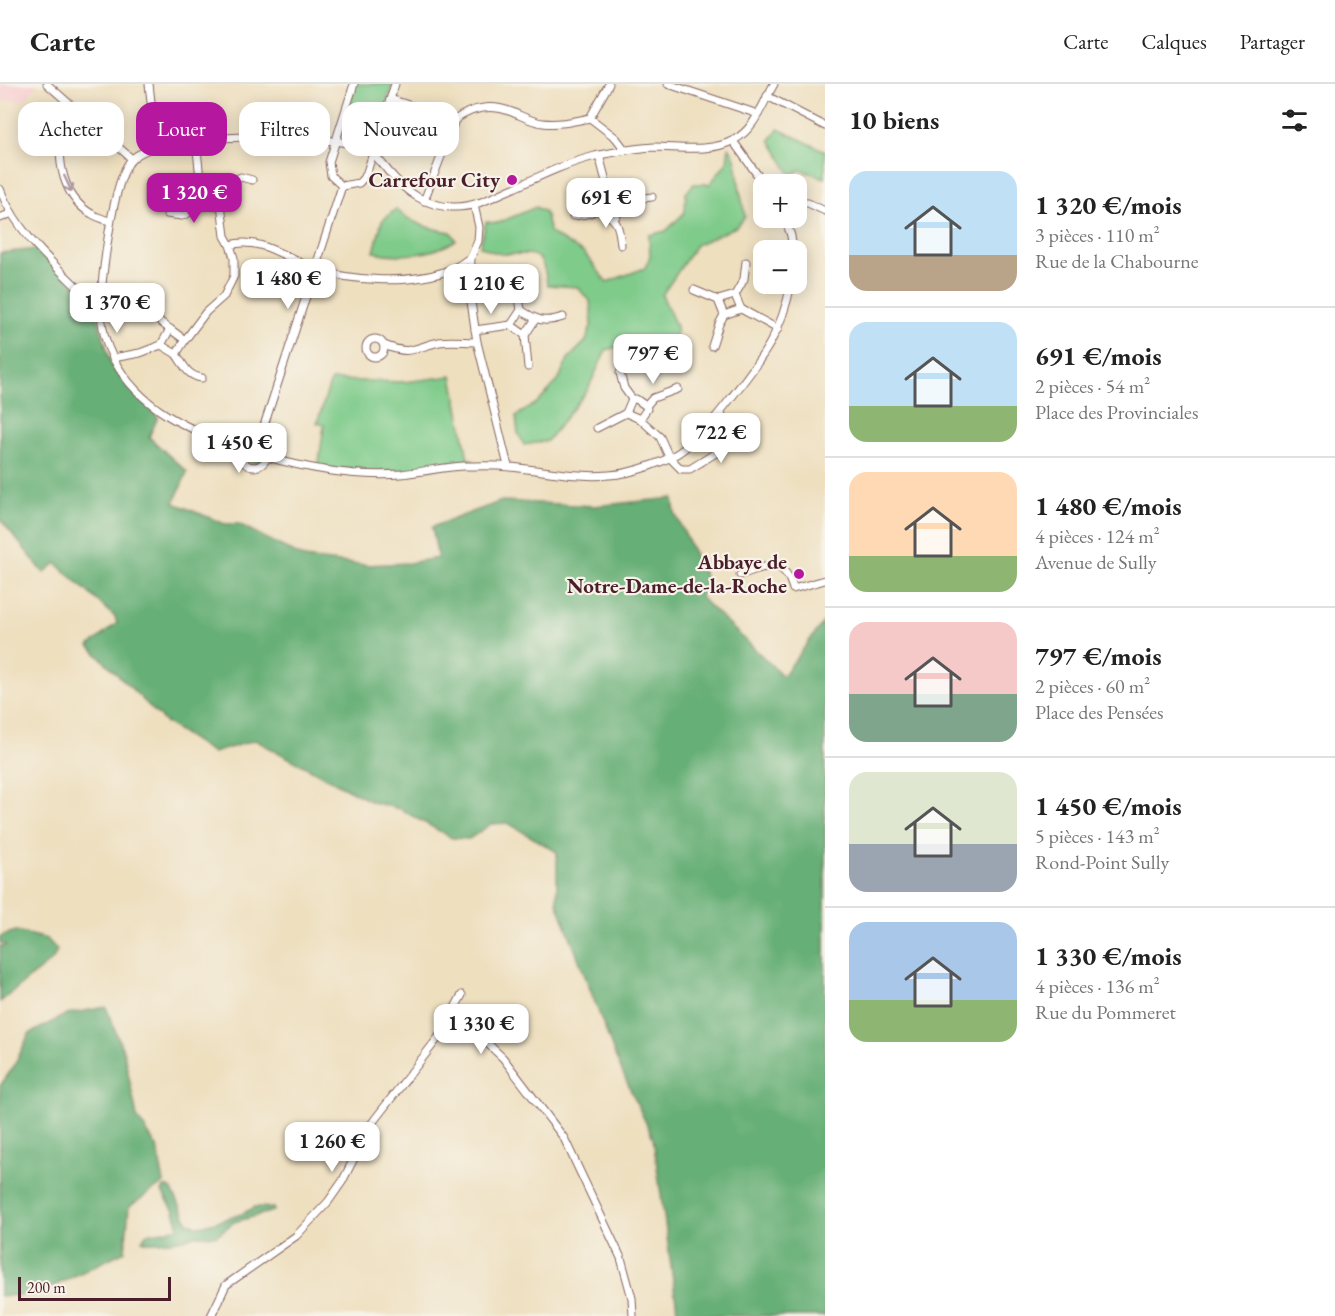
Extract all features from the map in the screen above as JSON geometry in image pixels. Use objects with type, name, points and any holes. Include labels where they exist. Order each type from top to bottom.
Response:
[{"type":"street","points":[[47,84],[68,102]]},
{"type":"street","points":[[149,84],[151,102]]},
{"type":"street","points":[[345,84],[353,85],[329,162],[329,170],[336,182],[342,186],[358,183],[366,175],[372,156]]},
{"type":"street","points":[[389,102],[395,84]]},
{"type":"street","points":[[590,118],[609,84]]},
{"type":"street","points":[[668,84],[758,114]]},
{"type":"street","points":[[376,156],[399,183],[424,201],[456,207],[474,205],[580,160],[625,150],[651,147],[708,147],[733,141],[747,129],[758,114],[774,84]]},
{"type":"street","points":[[767,96],[825,126]]},
{"type":"street","points":[[390,99],[399,102]]},
{"type":"street","points":[[459,116],[488,107],[501,108],[542,123],[590,118],[616,138],[625,150]]},
{"type":"street","points":[[227,139],[249,137],[342,144]]},
{"type":"street","points":[[733,141],[757,174]]},
{"type":"street","points":[[124,151],[132,159]]},
{"type":"street","points":[[61,156],[62,171],[75,200],[90,214],[109,221]]},
{"type":"street","points":[[137,156],[125,169],[109,221],[100,310],[104,334],[113,358],[135,388],[170,418],[194,431],[242,449]]},
{"type":"street","points":[[198,156],[203,206]]},
{"type":"street","points":[[424,201],[441,156]]},
{"type":"street","points":[[599,156],[609,193],[625,204]]},
{"type":"street","points":[[201,189],[219,188],[241,177],[252,180]]},
{"type":"street","points":[[259,441],[342,186]]},
{"type":"street","points":[[176,354],[206,312],[224,296],[234,276],[234,258],[225,236],[219,188]]},
{"type":"street","points":[[0,189],[12,213],[38,248],[78,288]]},
{"type":"street","points":[[573,216],[589,214],[600,209],[609,193]]},
{"type":"street","points":[[614,219],[625,204],[634,198],[651,197]]},
{"type":"street","points":[[807,203],[825,211]]},
{"type":"street","points":[[167,214],[182,216],[203,206],[221,205]]},
{"type":"street","points":[[474,205],[479,227],[478,241],[471,257],[470,295],[477,342],[508,466]]},
{"type":"street","points":[[600,209],[614,219],[620,229],[621,245]]},
{"type":"street","points":[[0,218],[12,213]]},
{"type":"street","points":[[230,245],[240,242],[258,244],[315,269],[359,278],[392,280],[445,272],[471,257]]},
{"type":"street","points":[[694,290],[718,300],[735,295],[744,279],[747,262]]},
{"type":"street","points":[[512,325],[521,310],[516,279]]},
{"type":"street","points":[[267,457],[303,468],[342,474],[373,475],[462,466],[508,466],[585,477],[612,475],[639,469],[683,450],[720,413],[762,358],[778,329],[788,294]]},
{"type":"street","points":[[735,295],[741,309],[778,329]]},
{"type":"street","points":[[154,299],[152,308],[156,320],[185,340]]},
{"type":"street","points":[[718,300],[724,315]]},
{"type":"street","points":[[712,346],[724,315],[741,309]]},
{"type":"street","points":[[521,310],[535,320],[554,320],[563,317]]},
{"type":"street","points":[[528,367],[525,335],[535,320]]},
{"type":"street","points":[[475,330],[512,325],[525,335]]},
{"type":"street","points":[[113,358],[140,353],[161,345],[170,329]]},
{"type":"street","points":[[384,345],[397,350],[414,351],[440,342],[477,342]]},
{"type":"street","points":[[161,345],[176,354],[187,372],[194,377],[202,378]]},
{"type":"street","points":[[620,373],[624,388],[632,399],[646,406]]},
{"type":"street","points":[[640,419],[646,406],[653,399],[678,389]]},
{"type":"street","points":[[597,428],[626,413],[632,399]]},
{"type":"street","points":[[626,413],[640,419],[660,437],[669,457],[681,469],[690,469],[727,446],[732,436],[732,429],[720,413]]},
{"type":"street","points":[[242,449],[251,441],[259,441],[265,446],[267,457]]},
{"type":"street","points":[[242,449],[243,460],[252,467],[259,466],[267,457]]},
{"type":"street","points":[[740,575],[765,567],[780,568],[789,576],[793,590],[825,580]]},
{"type":"street","points":[[211,1316],[226,1285],[296,1236],[323,1209],[342,1182],[372,1123],[438,1038],[462,995]]},
{"type":"street","points":[[451,1018],[485,1041],[503,1058],[555,1125],[578,1166],[621,1258],[632,1298],[633,1316]]},
{"type":"shaded area","points":[[0,84],[38,84],[25,100],[0,101]]},
{"type":"green space","points":[[356,84],[393,84],[387,102],[351,102]]},
{"type":"green space","points":[[778,129],[825,151],[825,178],[800,170],[790,174],[770,140]]},
{"type":"green space","points":[[729,147],[737,164],[745,217],[736,227],[696,245],[662,295],[676,326],[677,353],[647,339],[606,350],[587,391],[547,441],[524,445],[518,433],[516,416],[537,403],[558,381],[568,359],[586,341],[592,323],[590,301],[577,287],[547,285],[542,264],[534,255],[502,254],[480,246],[486,222],[498,223],[536,207],[545,212],[550,233],[584,253],[607,282],[645,268],[650,256],[649,235],[666,231],[685,212],[686,193],[694,184],[710,184],[727,162]]},
{"type":"green space","points":[[396,209],[422,225],[451,232],[456,240],[437,249],[416,254],[395,255],[374,252],[382,221]]},
{"type":"green space","points":[[37,249],[94,304],[112,367],[158,417],[149,437],[187,472],[174,503],[225,524],[239,524],[304,558],[366,565],[409,563],[438,558],[432,527],[502,501],[594,506],[673,498],[675,513],[706,579],[700,597],[783,676],[825,620],[825,1316],[678,1316],[653,1138],[618,1063],[557,902],[557,852],[508,823],[491,824],[469,839],[452,838],[400,809],[372,802],[255,740],[213,753],[165,722],[89,646],[117,623],[115,617],[56,563],[44,573],[0,519],[0,253]]},
{"type":"green space","points":[[452,376],[468,459],[474,460],[416,470],[318,469],[324,425],[317,423],[331,380],[404,382]]},
{"type":"green space","points":[[255,445],[261,448],[264,454],[261,460],[255,463],[249,460],[246,454],[249,448]]},
{"type":"green space","points":[[16,931],[47,939],[57,950],[53,959],[0,1002],[0,946],[5,946],[5,944],[0,943],[0,936]]},
{"type":"green space","points":[[106,1007],[124,1053],[137,1117],[157,1147],[164,1183],[129,1207],[125,1251],[36,1295],[0,1296],[0,1086],[14,1066],[29,1034],[67,1014]]},
{"type":"green space","points":[[164,1187],[172,1190],[188,1222],[197,1226],[242,1214],[255,1207],[274,1208],[274,1211],[234,1222],[216,1236],[199,1235],[180,1240],[147,1242],[142,1240],[146,1234],[179,1228],[174,1211],[162,1192]]},
{"type":"place","name":"Carrefour City","points":[[512,180]]},
{"type":"place","name":"Abbaye de Notre-Dame-de-la-Roche","points":[[799,574]]}]
